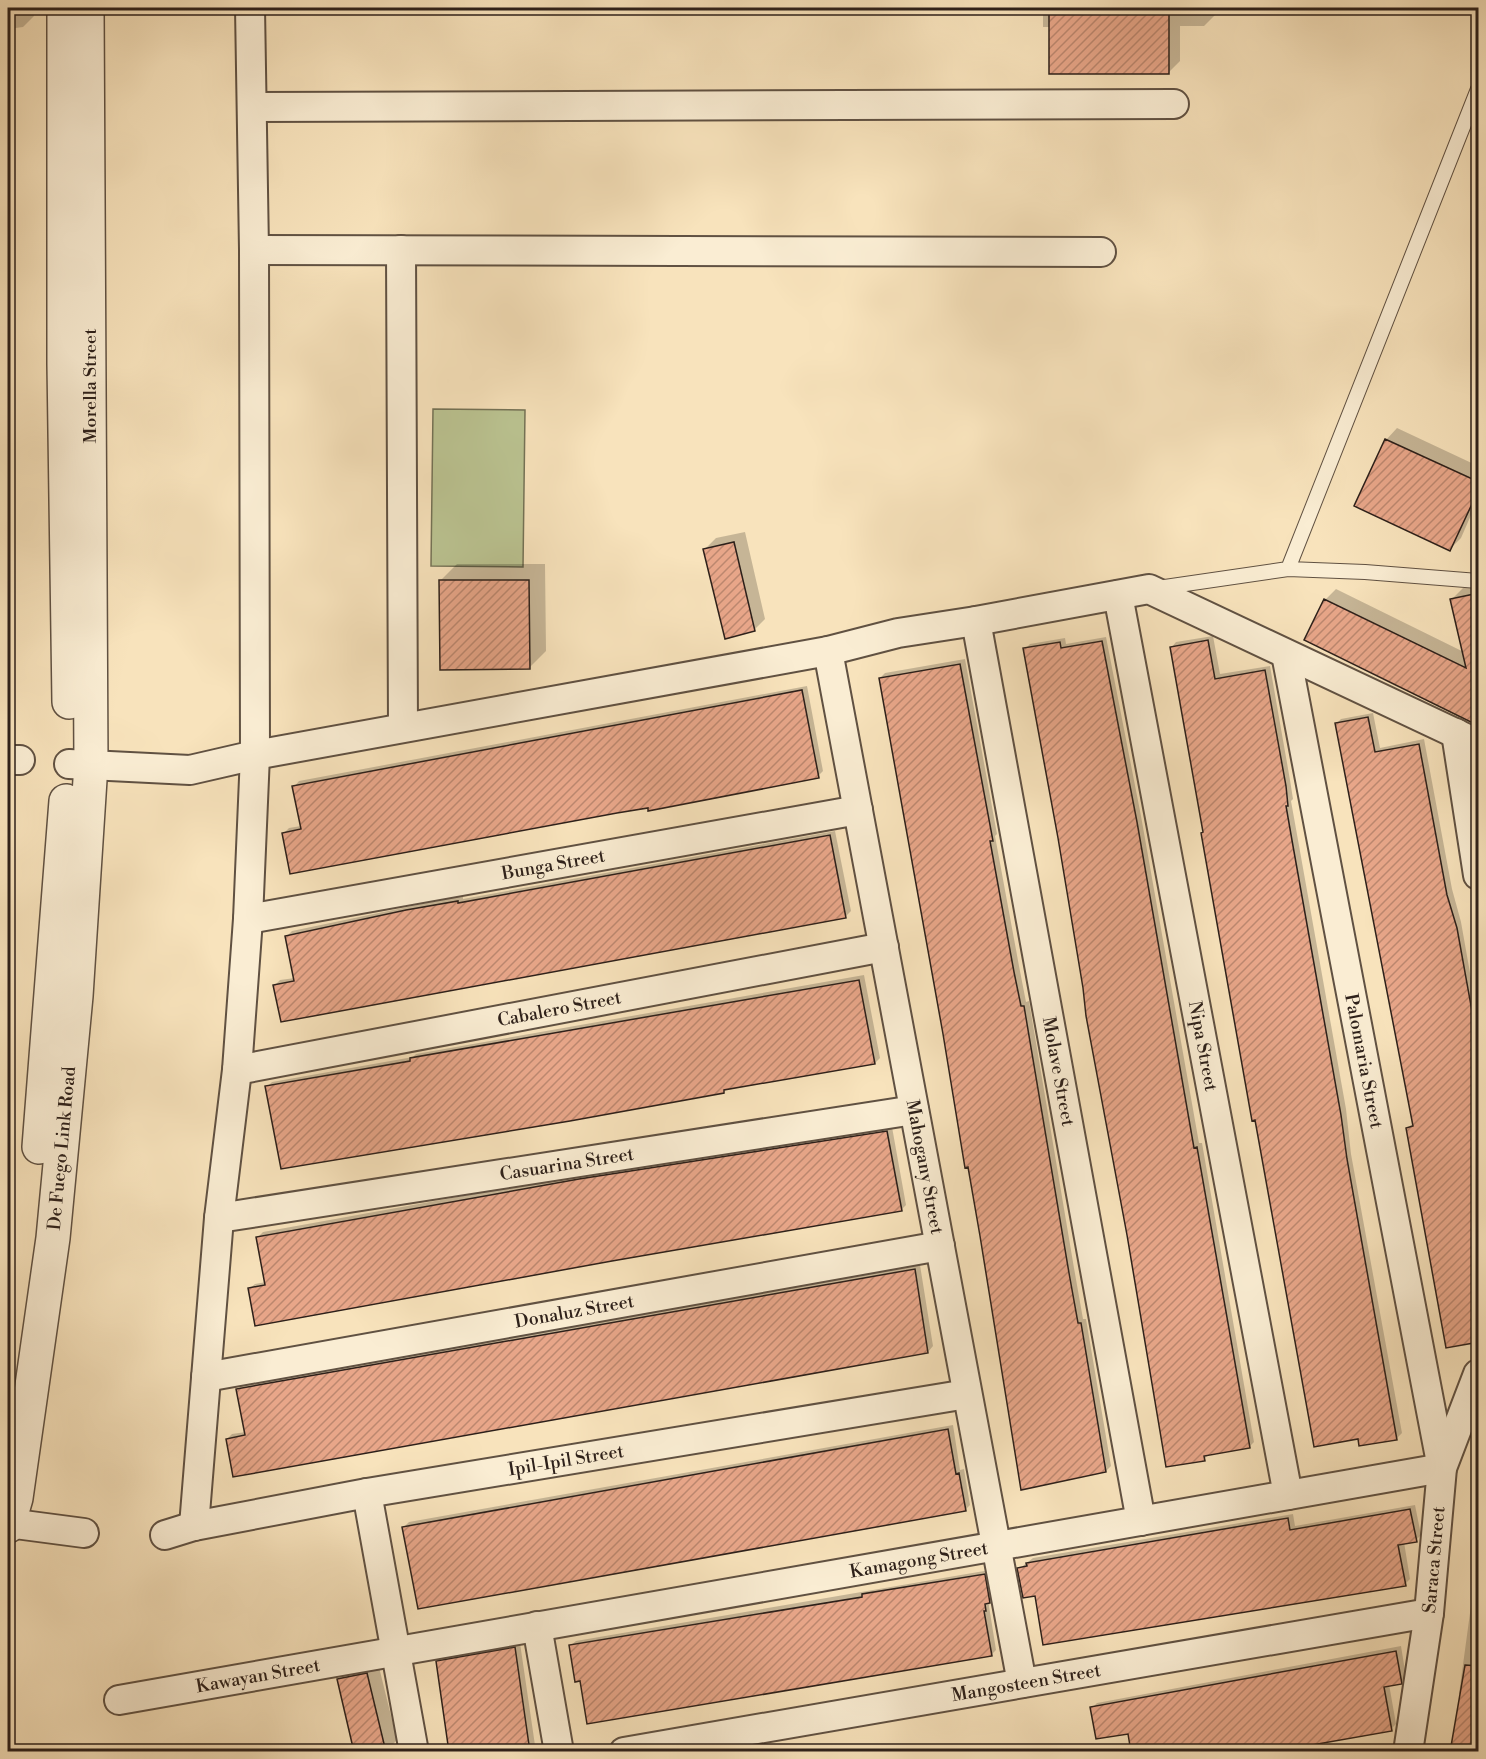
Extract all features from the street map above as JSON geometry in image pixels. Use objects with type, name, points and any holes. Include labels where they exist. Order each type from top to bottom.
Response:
[{"type":"street","name":"Morella Street","points":[[64,8],[64,364],[80,764]]},
{"type":"street","name":"Morella Street","points":[[80,764],[87,8]]},
{"type":"street","points":[[194,1526],[219,1218],[237,1070],[248,919],[255,754],[254,250],[250,8]]},
{"type":"street","points":[[252,107],[1174,104]]},
{"type":"street","points":[[254,250],[1101,252]]},
{"type":"street","points":[[401,250],[403,727]]},
{"type":"street","points":[[80,764],[190,770],[255,754],[828,651],[898,633],[1149,589],[1467,739],[1479,875]]},
{"type":"street","name":"Nipa Street","points":[[1118,595],[1287,1496]]},
{"type":"street","name":"Molave Street","points":[[976,621],[1142,1521]]},
{"type":"street","name":"Mahogany Street","points":[[828,651],[1022,1683]]},
{"type":"street","name":"Palomaria Street","points":[[1286,654],[1442,1468]]},
{"type":"street","name":"De Fuego Link Road","points":[[8,1403],[32,1237],[80,764]]},
{"type":"street","name":"De Fuego Link Road","points":[[8,1524],[16,1498],[53,1238],[76,996],[80,764]]},
{"type":"street","name":"Bunga Street","points":[[248,919],[858,810]]},
{"type":"street","name":"Cabalero Street","points":[[237,1070],[884,947]]},
{"type":"street","name":"Casuarina Street","points":[[219,1218],[914,1110]]},
{"type":"street","name":"Donaluz Street","points":[[206,1377],[940,1246]]},
{"type":"street","name":"Saraca Street","points":[[1408,1752],[1429,1613],[1442,1468],[1479,1374]]},
{"type":"street","name":"Ipil-Ipil Street","points":[[165,1535],[194,1526],[367,1493],[967,1394]]},
{"type":"street","name":"Kamagong Street","points":[[396,1650],[1442,1468]]},
{"type":"street","points":[[367,1493],[414,1752]]},
{"type":"street","points":[[8,1524],[84,1533]]},
{"type":"street","name":"Mangosteen Street","points":[[624,1752],[1429,1613]]},
{"type":"street","points":[[537,1626],[559,1752]]},
{"type":"street","name":"Kawayan Street","points":[[119,1700],[396,1650]]},
{"type":"lane","points":[[1288,569],[1479,89]]},
{"type":"lane","points":[[1149,589],[1288,569],[1365,572],[1479,581]]},
{"type":"green space","points":[[433,409],[525,410],[523,567],[431,566]]},
{"type":"building","points":[[1049,8],[1169,8],[1169,74],[1049,74]]},
{"type":"building","points":[[1385,439],[1479,482],[1479,489],[1450,551],[1354,506]]},
{"type":"building","points":[[734,542],[755,631],[725,639],[703,549]]},
{"type":"building","points":[[439,580],[529,580],[530,669],[440,670]]},
{"type":"building","points":[[1479,593],[1479,726],[1304,640],[1324,599],[1466,668],[1450,599]]},
{"type":"building","points":[[1208,640],[1215,679],[1265,670],[1286,786],[1288,806],[1286,806],[1397,1440],[1359,1446],[1358,1439],[1314,1447],[1255,1120],[1252,1121],[1170,647]]},
{"type":"building","points":[[1102,641],[1137,822],[1194,1148],[1197,1147],[1250,1448],[1204,1456],[1205,1461],[1166,1467],[1023,648],[1060,642],[1061,648]]},
{"type":"building","points":[[960,664],[993,841],[990,841],[1014,972],[1021,1006],[1024,1006],[1069,1273],[1078,1323],[1081,1323],[1106,1472],[1021,1490],[968,1167],[965,1168],[879,678]]},
{"type":"building","points":[[802,690],[819,778],[648,811],[648,808],[617,813],[290,874],[282,833],[301,829],[292,786]]},
{"type":"building","points":[[1368,717],[1375,752],[1419,744],[1447,895],[1457,928],[1479,1050],[1479,1342],[1446,1348],[1406,1128],[1413,1126],[1335,723]]},
{"type":"building","points":[[830,835],[846,918],[281,1022],[273,985],[294,981],[285,936],[406,910],[458,901],[458,903]]},
{"type":"building","points":[[859,980],[875,1064],[724,1090],[724,1093],[570,1121],[281,1169],[265,1086],[410,1061],[410,1058]]},
{"type":"building","points":[[887,1131],[902,1211],[255,1326],[248,1288],[265,1285],[256,1237],[579,1179]]},
{"type":"building","points":[[915,1269],[928,1353],[233,1477],[226,1439],[245,1435],[236,1389]]},
{"type":"building","points":[[948,1429],[956,1474],[959,1473],[966,1511],[418,1609],[402,1527]]},
{"type":"building","points":[[1410,1509],[1417,1542],[1398,1545],[1406,1586],[1043,1645],[1035,1596],[1023,1598],[1017,1568],[1027,1566],[1026,1563],[1288,1518],[1290,1530]]},
{"type":"building","points":[[985,1574],[990,1603],[985,1604],[986,1611],[984,1611],[992,1656],[587,1724],[580,1681],[575,1682],[569,1645],[862,1597],[862,1594]]},
{"type":"building","points":[[515,1647],[530,1752],[449,1752],[436,1661]]},
{"type":"building","points":[[1396,1651],[1402,1684],[1384,1687],[1392,1731],[1272,1752],[1131,1752],[1128,1734],[1096,1739],[1090,1707]]},
{"type":"building","points":[[1465,1665],[1479,1666],[1479,1752],[1450,1752]]},
{"type":"building","points":[[367,1673],[386,1752],[354,1752],[337,1679]]}]
